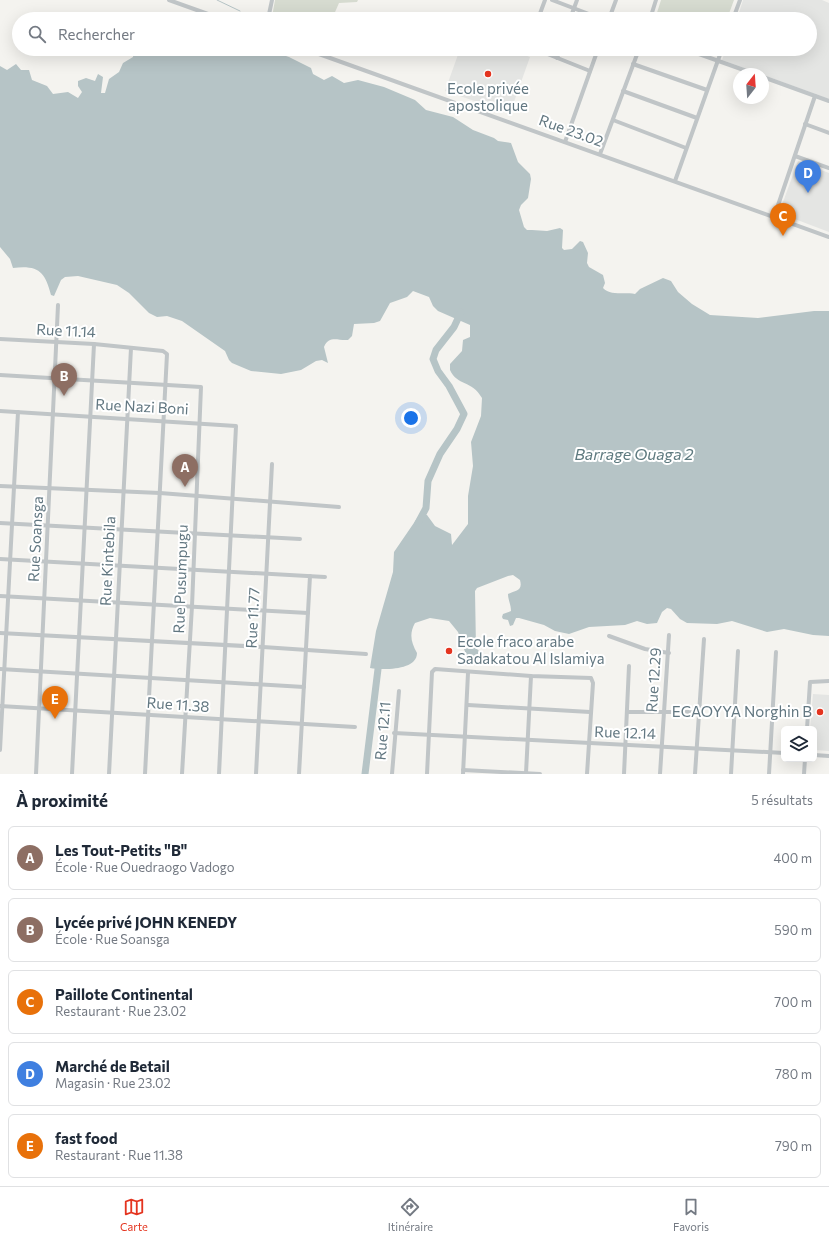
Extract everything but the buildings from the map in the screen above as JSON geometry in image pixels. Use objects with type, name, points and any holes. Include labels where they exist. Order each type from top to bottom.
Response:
[{"type":"street","points":[[169,0],[202,12]]},
{"type":"street","points":[[269,12],[272,0]]},
{"type":"street","points":[[541,12],[545,0]]},
{"type":"street","points":[[552,0],[582,12]]},
{"type":"street","points":[[573,12],[577,0]]},
{"type":"street","points":[[612,12],[616,0]]},
{"type":"street","points":[[652,12],[656,0]]},
{"type":"street","points":[[736,12],[740,0]]},
{"type":"street","name":"Rue 23.02","points":[[325,56],[829,237]]},
{"type":"street","points":[[552,56],[590,71]]},
{"type":"street","points":[[565,142],[595,56]]},
{"type":"street","points":[[600,154],[636,56]]},
{"type":"street","points":[[704,56],[738,68]]},
{"type":"street","points":[[675,181],[720,56]]},
{"type":"street","points":[[633,64],[707,90]]},
{"type":"street","points":[[769,79],[829,101]]},
{"type":"street","points":[[623,91],[697,118]]},
{"type":"street","points":[[774,217],[815,96]]},
{"type":"street","points":[[612,120],[686,148]]},
{"type":"street","points":[[805,124],[829,133]]},
{"type":"street","points":[[795,156],[829,168]]},
{"type":"street","name":"Rue Soansga","points":[[36,774],[58,306]]},
{"type":"street","name":"Rue 11.14","points":[[0,339],[94,344],[163,351],[167,353],[166,384]]},
{"type":"street","points":[[72,774],[94,344]]},
{"type":"street","name":"Rue Kintebila","points":[[109,774],[131,348]]},
{"type":"street","points":[[0,375],[166,384],[145,774]]},
{"type":"street","name":"Rue Pusumpugu","points":[[166,384],[200,386],[192,606],[182,774]]},
{"type":"street","name":"Rue Nazi Boni","points":[[0,411],[235,425],[237,428],[233,498]]},
{"type":"street","points":[[0,750],[2,670],[6,633],[18,412]]},
{"type":"street","name":"Rue 11.77","points":[[256,774],[272,464]]},
{"type":"street","points":[[0,486],[160,493],[338,507]]},
{"type":"street","points":[[220,774],[233,498]]},
{"type":"street","points":[[0,523],[85,526],[300,539]]},
{"type":"street","points":[[0,560],[325,577]]},
{"type":"street","points":[[299,774],[310,576]]},
{"type":"street","points":[[0,596],[308,613]]},
{"type":"street","points":[[0,633],[190,642],[366,654]]},
{"type":"street","name":"Rue 12.29","points":[[660,774],[669,635]]},
{"type":"street","points":[[608,636],[645,649],[669,653]]},
{"type":"street","points":[[695,774],[704,640]]},
{"type":"street","points":[[731,774],[738,651]]},
{"type":"street","points":[[769,774],[776,652]]},
{"type":"street","points":[[624,774],[629,666]]},
{"type":"street","points":[[2,670],[188,679],[304,687]]},
{"type":"street","points":[[427,774],[433,670],[468,673],[591,678],[593,683],[587,774]]},
{"type":"street","points":[[468,673],[468,704],[463,772],[540,774]]},
{"type":"street","points":[[526,773],[531,676]]},
{"type":"street","points":[[807,726],[809,683],[812,681],[829,681]]},
{"type":"street","name":"Rue 12.11","points":[[392,774],[394,733],[399,691]]},
{"type":"street","points":[[468,704],[590,712]]},
{"type":"street","name":"Rue 11.38","points":[[1,706],[355,727]]},
{"type":"street","points":[[627,712],[698,712]]},
{"type":"street","name":"Rue 12.14","points":[[394,733],[527,741],[696,747],[781,753]]},
{"type":"street","points":[[817,755],[829,756]]},
{"type":"street","points":[[804,774],[805,762]]},
{"type":"shaded area","points":[[275,0],[358,0],[357,2],[339,3],[335,12],[273,12]]},
{"type":"shaded area","points":[[661,0],[734,0],[730,12],[657,12]]},
{"type":"shaded area","points":[[743,0],[822,0],[829,3],[829,99],[769,77],[769,68],[744,68],[722,60],[723,56],[817,56],[817,12],[739,12]]},
{"type":"shaded area","name":"Ecole privée apostolique","points":[[458,56],[530,57],[510,113],[445,91]]},
{"type":"shaded area","points":[[798,161],[829,173],[829,232],[779,213]]},
{"type":"shaded area","name":"ECAOYYA Norghin B","points":[[813,694],[829,695],[829,751],[817,750],[817,726],[810,726]]},
{"type":"water","name":"Barrage Ouaga 2","points":[[286,56],[311,68],[313,74],[324,80],[332,76],[344,83],[358,80],[384,87],[415,100],[426,110],[453,117],[473,130],[498,141],[511,143],[518,162],[530,174],[531,179],[528,198],[521,205],[519,210],[524,227],[527,230],[547,231],[560,228],[563,230],[562,248],[564,250],[572,249],[580,241],[583,242],[588,253],[587,263],[589,267],[603,275],[605,283],[603,288],[606,290],[610,292],[635,294],[640,289],[663,278],[671,281],[678,292],[692,304],[710,315],[758,318],[814,311],[829,311],[829,636],[813,635],[784,629],[767,632],[732,621],[717,624],[687,623],[680,619],[671,609],[667,608],[662,612],[657,623],[647,624],[637,621],[625,625],[589,627],[569,634],[555,631],[544,625],[519,618],[516,618],[513,625],[510,626],[508,620],[503,619],[502,617],[503,614],[511,611],[508,594],[518,590],[521,586],[520,580],[513,575],[477,588],[475,591],[476,648],[481,653],[483,661],[477,665],[469,663],[458,632],[449,621],[430,618],[415,623],[413,627],[411,634],[413,645],[417,653],[415,659],[411,663],[398,668],[390,669],[370,668],[376,631],[393,572],[394,552],[420,514],[427,515],[435,526],[451,534],[452,545],[468,524],[468,496],[473,466],[471,442],[481,416],[482,398],[474,388],[457,379],[453,375],[450,370],[450,364],[462,351],[463,340],[470,337],[470,325],[438,311],[433,306],[429,297],[413,291],[407,297],[390,303],[380,321],[374,323],[354,324],[352,336],[348,340],[334,339],[328,341],[324,347],[328,363],[322,360],[316,361],[301,370],[281,374],[251,371],[232,363],[225,351],[182,321],[167,316],[157,317],[149,313],[129,293],[117,285],[78,276],[65,277],[61,280],[54,296],[51,295],[49,287],[40,272],[29,268],[13,268],[10,259],[0,247],[0,66],[7,70],[16,64],[21,70],[29,70],[32,80],[47,86],[53,94],[68,92],[78,98],[82,92],[78,86],[78,81],[86,78],[95,81],[98,74],[103,77],[101,93],[105,93],[109,79],[119,72],[123,63],[133,57]]},
{"type":"waterway","points":[[217,0],[240,11]]},
{"type":"waterway","points":[[418,523],[426,508],[428,481],[440,454],[457,429],[464,414],[449,386],[438,371],[433,359],[436,350],[454,327],[461,312]]},
{"type":"waterway","points":[[365,774],[379,661]]},
{"type":"place","name":"Ecole privée apostolique","points":[[488,74]]},
{"type":"place","name":"Marché de Betail","points":[[808,193]]},
{"type":"place","name":"Paillote Continental","points":[[783,236]]},
{"type":"place","name":"Lycée privé JOHN KENEDY","points":[[64,396]]},
{"type":"place","name":"Les Tout-Petits \"B\"","points":[[185,487]]},
{"type":"place","name":"Ecole fraco arabe Sadakatou Al Islamiya","points":[[449,651]]},
{"type":"place","name":"ECAOYYA Norghin B","points":[[820,712]]},
{"type":"place","name":"fast food","points":[[55,719]]}]
